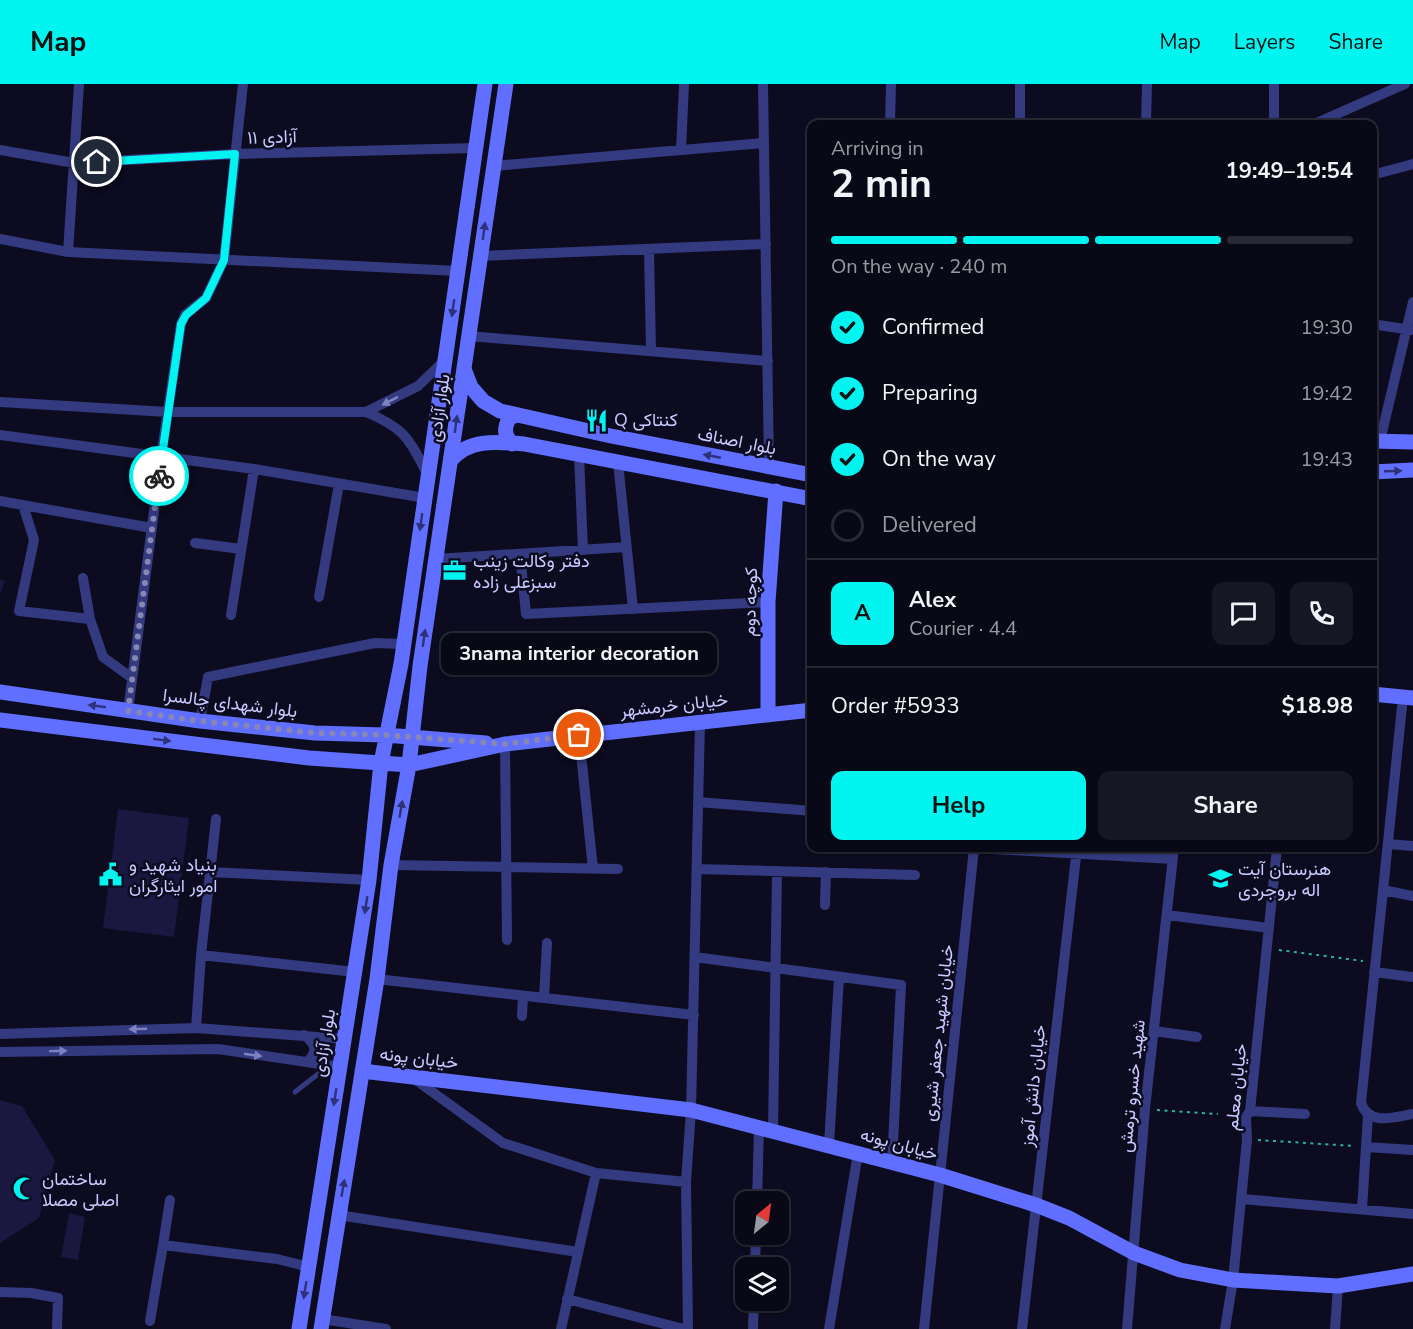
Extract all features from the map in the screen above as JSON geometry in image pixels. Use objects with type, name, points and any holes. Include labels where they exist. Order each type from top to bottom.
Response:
[{"type":"main road","name":"بلوار آزادی","points":[[299,1329],[334,1066],[345,1039],[369,880],[385,735],[404,644],[485,84]]},
{"type":"main road","name":"بلوار آزادی","points":[[409,765],[420,666],[506,84]]},
{"type":"main road","name":"بلوار اصناف","points":[[464,369],[471,387],[483,401],[500,411],[612,436],[807,474]]},
{"type":"main road","points":[[512,444],[506,437],[505,427],[509,418],[517,415]]},
{"type":"main road","points":[[1377,441],[1413,442]]},
{"type":"main road","points":[[451,460],[458,452],[472,445],[499,442],[807,498]]},
{"type":"main road","points":[[1377,472],[1413,470]]},
{"type":"main road","name":"کوچه دوم","points":[[768,715],[768,602],[776,491]]},
{"type":"main road","points":[[400,664],[406,669],[420,666]]},
{"type":"main road","name":"بلوار شهدای چالسرا","points":[[0,692],[200,721],[315,733],[412,738]]},
{"type":"main road","points":[[1377,694],[1408,697]]},
{"type":"main road","name":"خیابان خرمشهر","points":[[381,763],[409,765],[505,744],[807,711]]},
{"type":"main road","points":[[2,721],[309,758],[381,763]]},
{"type":"main road","points":[[309,758],[320,747],[320,741],[315,733]]},
{"type":"main road","name":"خیابان خرمشهر","points":[[412,738],[505,744]]},
{"type":"main road","points":[[322,1324],[377,979],[391,865],[409,765]]},
{"type":"main road","points":[[372,842],[378,836],[385,834],[393,837],[396,843]]},
{"type":"main road","name":"خیابان پونه","points":[[362,1071],[692,1110],[892,1162],[1036,1205],[1069,1218],[1134,1253],[1180,1270],[1233,1280],[1338,1286],[1413,1274]]},
{"type":"street","points":[[68,252],[79,84]]},
{"type":"street","points":[[128,711],[181,324],[186,315],[206,298],[224,260],[243,84]]},
{"type":"street","points":[[681,150],[684,84]]},
{"type":"street","points":[[763,84],[769,467]]},
{"type":"street","points":[[890,120],[891,84]]},
{"type":"street","points":[[1020,84],[1020,120]]},
{"type":"street","points":[[1146,84],[1146,120]]},
{"type":"street","points":[[1274,84],[1274,120]]},
{"type":"street","points":[[1323,120],[1405,84]]},
{"type":"street","points":[[494,166],[764,143]]},
{"type":"street","name":"آزادی ۱۱","points":[[0,150],[74,163],[235,154],[475,148]]},
{"type":"street","points":[[1377,174],[1413,164]]},
{"type":"street","points":[[0,239],[68,252],[458,271]]},
{"type":"street","points":[[481,256],[766,244]]},
{"type":"street","points":[[649,249],[651,351]]},
{"type":"street","points":[[1377,438],[1410,329],[1413,302]]},
{"type":"street","points":[[1377,325],[1410,329]]},
{"type":"street","points":[[469,336],[768,361]]},
{"type":"street","points":[[366,412],[418,386],[445,360]]},
{"type":"street","points":[[0,402],[168,412],[366,412],[391,423],[405,435],[428,475]]},
{"type":"street","points":[[0,435],[254,469],[425,498]]},
{"type":"street","points":[[579,455],[583,550]]},
{"type":"street","points":[[618,462],[633,609]]},
{"type":"street","points":[[231,615],[254,469]]},
{"type":"street","points":[[319,597],[339,484]]},
{"type":"street","points":[[0,501],[152,528]]},
{"type":"street","points":[[23,505],[34,540],[20,611],[90,619]]},
{"type":"street","points":[[195,543],[241,549]]},
{"type":"street","points":[[436,559],[626,547]]},
{"type":"street","points":[[520,554],[526,614],[768,602]]},
{"type":"street","points":[[83,578],[90,619],[103,657],[132,678]]},
{"type":"street","points":[[200,721],[208,677],[375,643],[404,644]]},
{"type":"street","points":[[1408,697],[1388,844],[1361,1103],[1368,1115],[1378,1118],[1413,1114]]},
{"type":"street","points":[[567,1299],[686,1329],[686,1182],[692,1110],[700,722]]},
{"type":"street","points":[[579,735],[593,869]]},
{"type":"street","points":[[505,744],[507,940]]},
{"type":"street","points":[[698,802],[807,811]]},
{"type":"street","points":[[196,1028],[201,955],[216,819]]},
{"type":"street","points":[[1388,844],[1413,846]]},
{"type":"street","name":"خیابان شهید جعفر شیری","points":[[924,1329],[974,852]]},
{"type":"street","name":"خیابان دانش آموز","points":[[1022,1329],[1076,852]]},
{"type":"street","points":[[1088,852],[1173,859]]},
{"type":"street","name":"شهید خسرو ترمش","points":[[1127,1329],[1145,1109],[1174,852]]},
{"type":"street","name":"خیابان معلم","points":[[1225,1329],[1242,1199],[1247,1140],[1246,1117],[1250,1110],[1277,852]]},
{"type":"street","points":[[391,865],[618,869]]},
{"type":"street","points":[[697,869],[915,874]]},
{"type":"street","points":[[758,1191],[766,1129],[775,968],[777,871]]},
{"type":"street","points":[[210,872],[369,880]]},
{"type":"street","points":[[825,905],[826,872]]},
{"type":"street","points":[[1383,890],[1413,896]]},
{"type":"street","points":[[1167,915],[1269,928]]},
{"type":"street","points":[[544,998],[547,944]]},
{"type":"street","points":[[201,955],[355,972]]},
{"type":"street","points":[[695,957],[901,985],[892,1162]]},
{"type":"street","points":[[1374,967],[1413,977]]},
{"type":"street","points":[[829,1145],[839,977]]},
{"type":"street","points":[[377,979],[694,1015]]},
{"type":"street","points":[[522,1016],[523,996]]},
{"type":"street","points":[[0,1034],[196,1028],[345,1039]]},
{"type":"street","points":[[1154,1031],[1197,1037]]},
{"type":"street","points":[[304,1035],[312,1041],[314,1047],[314,1053],[307,1062]]},
{"type":"street","points":[[0,1052],[218,1049],[334,1066]]},
{"type":"street","points":[[410,1076],[503,1143],[596,1173],[686,1182]]},
{"type":"street","points":[[1250,1110],[1305,1114]]},
{"type":"street","points":[[1362,1209],[1368,1115]]},
{"type":"street","points":[[1366,1147],[1413,1150]]},
{"type":"street","points":[[829,1329],[858,1153]]},
{"type":"street","points":[[561,1329],[596,1173]]},
{"type":"street","points":[[1242,1199],[1413,1214]]},
{"type":"street","points":[[150,1321],[170,1200]]},
{"type":"street","points":[[338,1215],[578,1252]]},
{"type":"street","points":[[163,1245],[277,1258],[309,1267]]},
{"type":"street","points":[[1335,1329],[1338,1286]]},
{"type":"street","points":[[0,1292],[31,1293],[58,1298],[57,1329]]},
{"type":"street","points":[[753,1329],[754,1311]]},
{"type":"street","points":[[322,1324],[386,1329]]},
{"type":"lane","points":[[296,1092],[334,1066]]},
{"type":"path","points":[[1267,949],[1374,967]]},
{"type":"path","points":[[1145,1109],[1218,1114]]},
{"type":"path","points":[[1247,1140],[1366,1147]]},
{"type":"building","points":[[0,580],[5,581],[0,594]]},
{"type":"building","points":[[118,809],[189,818],[174,937],[103,928]]},
{"type":"building","name":"ساختمان اصلی مصلا","points":[[0,1100],[22,1106],[55,1160],[39,1218],[0,1243]]},
{"type":"building","points":[[69,1213],[85,1217],[78,1260],[61,1257]]},
{"type":"way so far","points":[[159,476],[128,711],[315,733],[385,735],[505,744],[579,735]]},
{"type":"place","name":"Q کنتاکی","points":[[596,420]]},
{"type":"place","name":"دفتر وکالت زینب سبزعلی زاده","points":[[455,571]]},
{"type":"place","name":"3nama interior decoration","points":[[579,735]]},
{"type":"place","name":"بنیاد شهید و امور ایثارگران","points":[[111,875]]},
{"type":"place","name":"هنرستان آیت اله بروجردی","points":[[1220,879]]},
{"type":"place","name":"ساختمان اصلی مصلا","points":[[24,1189]]},
{"type":"route","points":[[97,162],[235,154],[224,260],[206,298],[186,315],[181,324],[159,476]]}]
